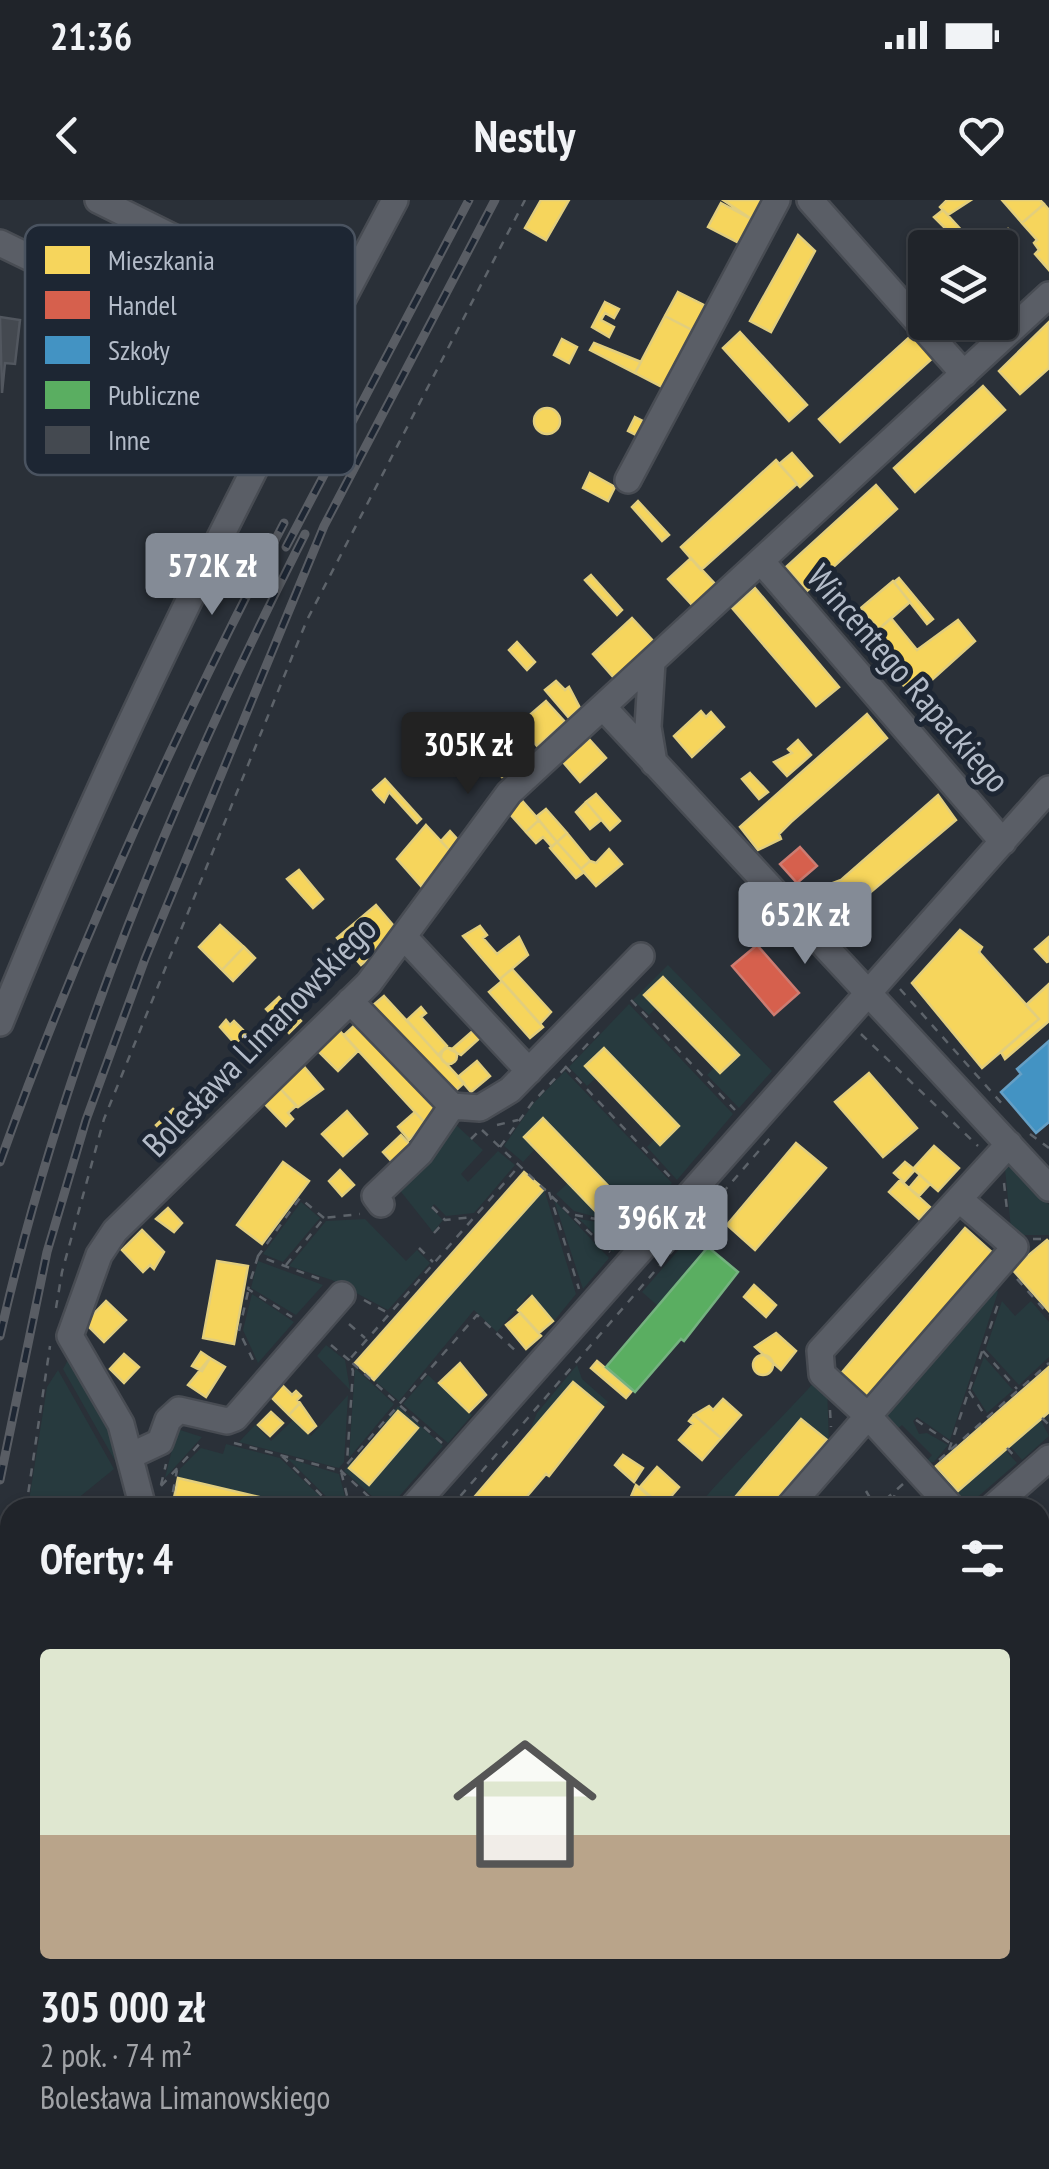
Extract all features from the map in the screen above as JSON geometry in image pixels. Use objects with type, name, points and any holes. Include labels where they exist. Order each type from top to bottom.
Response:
[{"type":"street","points":[[98,200],[148,225]]},
{"type":"street","points":[[355,276],[396,200]]},
{"type":"street","points":[[628,480],[777,200]]},
{"type":"street","points":[[810,200],[964,374]]},
{"type":"street","points":[[0,243],[25,255]]},
{"type":"street","name":"Bolesława Limanowskiego","points":[[149,1498],[112,1405],[70,1336],[98,1255],[115,1231],[350,1001],[405,938],[490,812],[1049,296]]},
{"type":"street","points":[[0,1023],[56,884],[254,475]]},
{"type":"street","name":"Wincentego Rapackiego","points":[[761,561],[1003,842]]},
{"type":"street","points":[[652,662],[648,728],[654,763]]},
{"type":"street","points":[[603,707],[1006,1149],[1049,1188]]},
{"type":"street","points":[[421,1498],[1049,789]]},
{"type":"street","points":[[405,938],[529,1071]]},
{"type":"street","points":[[350,1001],[452,1106],[480,1108],[510,1090],[529,1071],[558,1058],[641,956]]},
{"type":"street","points":[[377,1208],[375,1196],[420,1154],[452,1106]]},
{"type":"street","points":[[943,1498],[868,1416],[822,1374],[820,1351],[1006,1149]]},
{"type":"street","points":[[797,1498],[1015,1247],[959,1199]]},
{"type":"street","points":[[130,1456],[160,1442],[168,1420],[179,1410],[232,1420],[341,1296]]},
{"type":"street","points":[[1003,1498],[1049,1458]]},
{"type":"path","points":[[56,1311],[62,1272],[104,1120],[307,620],[525,200]]},
{"type":"path","points":[[900,989],[1014,1117]]},
{"type":"path","points":[[630,999],[739,1115]]},
{"type":"path","points":[[868,1025],[861,1034],[1006,1149],[1049,1148]]},
{"type":"path","points":[[500,1147],[558,1058],[604,1026]]},
{"type":"path","points":[[558,1058],[677,1185]]},
{"type":"path","points":[[471,1139],[480,1129],[520,1119]]},
{"type":"path","points":[[480,1129],[614,1257]]},
{"type":"path","points":[[459,1498],[770,1138]]},
{"type":"path","points":[[1006,1149],[1007,1215]]},
{"type":"path","points":[[447,1447],[349,1360],[520,1165]]},
{"type":"path","points":[[548,1190],[581,1295],[584,1292]]},
{"type":"path","points":[[324,1218],[300,1198],[258,1256],[389,1314]]},
{"type":"path","points":[[574,1215],[607,1221],[638,1203],[654,1211],[649,1217]]},
{"type":"path","points":[[432,1207],[445,1220]]},
{"type":"path","points":[[284,1267],[324,1218],[377,1208]]},
{"type":"path","points":[[434,1233],[445,1220],[474,1217]]},
{"type":"path","points":[[1022,1239],[1049,1239]]},
{"type":"path","points":[[419,1248],[434,1263]]},
{"type":"path","points":[[1011,1272],[1049,1315]]},
{"type":"path","points":[[248,1289],[240,1331],[265,1384]]},
{"type":"path","points":[[341,1296],[366,1339]]},
{"type":"path","points":[[949,1451],[1000,1298]]},
{"type":"path","points":[[341,1471],[477,1315],[524,1360]]},
{"type":"path","points":[[28,1498],[53,1331]]},
{"type":"path","points":[[982,1350],[1018,1390]]},
{"type":"path","points":[[928,1470],[1049,1363]]},
{"type":"path","points":[[969,1391],[986,1418]]},
{"type":"path","points":[[1042,1418],[1049,1425]]},
{"type":"path","points":[[916,1420],[952,1444]]},
{"type":"path","points":[[154,1498],[207,1436]]},
{"type":"path","points":[[226,1441],[341,1471],[370,1498]]},
{"type":"path","points":[[1008,1448],[1022,1464]]},
{"type":"path","points":[[282,1456],[324,1498]]},
{"type":"path","points":[[172,1498],[178,1467]]},
{"type":"path","points":[[341,1471],[348,1498]]},
{"type":"path","points":[[866,1491],[870,1498]]},
{"type":"path","points":[[890,1495],[897,1498]]},
{"type":"green space","points":[[668,965],[772,1071],[739,1108],[707,1075],[714,1068],[720,1073],[738,1056],[663,977],[644,995],[656,1008],[649,1015],[633,1000]]},
{"type":"green space","points":[[629,1004],[733,1114],[677,1180],[647,1147],[655,1139],[661,1144],[679,1126],[604,1049],[585,1066],[596,1078],[587,1086],[569,1067]]},
{"type":"green space","points":[[565,1071],[672,1183],[651,1206],[631,1202],[604,1219],[574,1211],[556,1194],[568,1183],[599,1215],[618,1196],[543,1119],[524,1136],[535,1149],[523,1162],[504,1146],[533,1104]]},
{"type":"green space","points":[[454,1123],[483,1150],[461,1174],[468,1182],[498,1151],[515,1165],[474,1213],[446,1216],[434,1204],[431,1208],[443,1220],[433,1232],[398,1188]]},
{"type":"green space","points":[[1013,1164],[1049,1205],[1049,1235],[1021,1235],[1011,1229],[1005,1169]]},
{"type":"green space","points":[[544,1189],[576,1294],[554,1321],[529,1294],[497,1332],[474,1310],[399,1401],[374,1380]]},
{"type":"green space","points":[[554,1200],[609,1258],[583,1289]]},
{"type":"green space","points":[[301,1202],[320,1218],[283,1262],[263,1254]]},
{"type":"green space","points":[[636,1207],[645,1213],[613,1252],[579,1219],[609,1224]]},
{"type":"green space","points":[[365,1219],[406,1261],[417,1250],[430,1263],[388,1310],[332,1280],[289,1266],[326,1221]]},
{"type":"green space","points":[[688,1239],[704,1252],[658,1306],[642,1292]]},
{"type":"green space","points":[[258,1261],[323,1285],[296,1315],[251,1288]]},
{"type":"green space","points":[[988,1284],[998,1292],[950,1440],[917,1417],[913,1421],[919,1434],[927,1433],[948,1445],[934,1462],[924,1464],[932,1455],[902,1425],[894,1432],[881,1410]]},
{"type":"green space","points":[[252,1294],[294,1322],[258,1363],[243,1330]]},
{"type":"green space","points":[[1002,1301],[1015,1316],[1031,1301],[1049,1322],[1049,1357],[1019,1385],[986,1349]]},
{"type":"green space","points":[[326,1345],[345,1360],[350,1390],[317,1356]]},
{"type":"green space","points":[[984,1357],[1013,1390],[987,1413],[972,1389]]},
{"type":"green space","points":[[69,1358],[112,1425],[122,1473],[63,1369]]},
{"type":"green space","points":[[577,1365],[582,1379],[608,1402],[603,1407],[573,1383],[529,1433],[537,1413]]},
{"type":"green space","points":[[355,1368],[394,1404],[349,1458]]},
{"type":"green space","points":[[58,1370],[114,1469],[78,1498],[29,1498],[47,1387]]},
{"type":"green space","points":[[428,1375],[472,1415],[448,1443],[403,1404]]},
{"type":"green space","points":[[818,1378],[827,1387],[829,1445],[815,1462],[811,1459],[826,1440],[801,1419],[734,1498],[705,1498]]},
{"type":"green space","points":[[348,1395],[344,1462],[339,1468],[239,1442],[255,1425],[271,1441],[294,1419],[311,1436]]},
{"type":"green space","points":[[398,1406],[443,1446],[398,1498],[374,1498],[344,1471],[357,1454],[349,1468],[369,1485],[417,1429],[384,1423]]},
{"type":"green space","points":[[1040,1419],[1049,1436],[1022,1460],[1010,1446]]},
{"type":"green space","points":[[177,1429],[202,1437],[165,1478]]},
{"type":"green space","points":[[226,1444],[280,1458],[322,1498],[266,1498],[178,1478],[180,1469],[201,1448],[223,1454]]},
{"type":"green space","points":[[1005,1450],[1017,1463],[976,1498],[958,1498],[932,1470],[936,1466],[958,1491]]},
{"type":"green space","points":[[287,1458],[339,1474],[346,1498],[328,1498]]},
{"type":"building: Mieszkania","points":[[541,200],[569,200],[546,240],[525,228]]},
{"type":"building: Mieszkania","points":[[723,200],[763,200],[753,220]]},
{"type":"building: Mieszkania","points":[[947,200],[971,200],[948,215],[940,207]]},
{"type":"building: Mieszkania","points":[[1002,200],[1040,200],[1044,204],[1022,223]]},
{"type":"building: Mieszkania","points":[[721,203],[753,220],[741,244],[708,227]]},
{"type":"building: Mieszkania","points":[[1044,204],[1049,210],[1049,270],[1035,254],[1039,250],[1034,243],[1037,240],[1022,223]]},
{"type":"building: Mieszkania","points":[[943,210],[961,230],[947,230],[934,217]]},
{"type":"building: Mieszkania","points":[[798,235],[815,251],[771,332],[750,321]]},
{"type":"building: Mieszkania","points":[[678,292],[708,307],[696,332],[665,316]]},
{"type":"building: Mieszkania","points":[[605,302],[619,309],[614,318],[605,313],[601,320],[614,327],[609,337],[592,327]]},
{"type":"building: Mieszkania","points":[[665,316],[696,332],[666,389],[635,373]]},
{"type":"building: Mieszkania","points":[[1049,322],[1049,368],[1020,394],[999,371]]},
{"type":"building: Mieszkania","points":[[740,332],[807,405],[789,421],[723,348]]},
{"type":"building: Mieszkania","points":[[908,338],[920,340],[935,356],[840,442],[819,419]]},
{"type":"building: Mieszkania","points":[[562,339],[577,347],[569,363],[554,355]]},
{"type":"building: Mieszkania","points":[[594,343],[641,362],[635,373],[590,350]]},
{"type":"building: Mieszkania","points":[[983,386],[1005,410],[915,492],[894,468]]},
{"type":"building: Mieszkania","points":[[547,408],[556,412],[560,421],[556,430],[547,434],[538,430],[534,421],[538,412]]},
{"type":"building: Mieszkania","points":[[635,417],[649,424],[642,438],[628,431]]},
{"type":"building: Mieszkania","points":[[792,453],[812,476],[800,487],[779,464]]},
{"type":"building: Mieszkania","points":[[776,460],[797,484],[701,570],[681,547]]},
{"type":"building: Mieszkania","points":[[590,473],[615,487],[608,501],[583,488]]},
{"type":"building: Mieszkania","points":[[876,485],[897,509],[807,591],[786,567]]},
{"type":"building: Mieszkania","points":[[638,501],[669,535],[662,541],[632,507]]},
{"type":"building: Mieszkania","points":[[691,558],[716,585],[693,606],[668,579]]},
{"type":"building: Mieszkania","points":[[591,575],[622,610],[617,615],[585,580]]},
{"type":"building: Mieszkania","points":[[899,578],[933,619],[927,624],[894,582]]},
{"type":"building: Mieszkania","points":[[893,581],[910,602],[879,629],[861,608]]},
{"type":"building: Mieszkania","points":[[755,588],[839,687],[816,706],[732,608]]},
{"type":"building: Mieszkania","points":[[861,608],[879,629],[891,618],[917,650],[958,620],[975,641],[913,697],[848,619]]},
{"type":"building: Mieszkania","points":[[632,618],[654,642],[614,678],[593,654]]},
{"type":"building: Mieszkania","points":[[517,642],[535,662],[527,670],[509,650]]},
{"type":"building: Mieszkania","points":[[556,681],[565,690],[569,687],[580,708],[569,718],[545,690]]},
{"type":"building: Mieszkania","points":[[546,701],[565,722],[537,746],[518,725]]},
{"type":"building: Mieszkania","points":[[701,711],[706,717],[711,712],[724,727],[692,757],[674,736]]},
{"type":"building: Mieszkania","points":[[867,714],[887,738],[791,822],[779,834],[781,839],[758,850],[740,827]]},
{"type":"building: Mieszkania","points":[[471,720],[497,752],[488,759],[461,729]]},
{"type":"building: Mieszkania","points":[[500,730],[509,741],[497,752],[482,734]]},
{"type":"building: Mieszkania","points":[[589,739],[606,758],[580,782],[563,762]]},
{"type":"building: Mieszkania","points":[[798,740],[811,755],[787,776],[774,762],[792,753],[788,749]]},
{"type":"building: Mieszkania","points":[[509,741],[524,758],[502,777],[487,760]]},
{"type":"building: Mieszkania","points":[[750,773],[768,792],[759,799],[742,779]]},
{"type":"building: Mieszkania","points":[[385,779],[421,819],[417,823],[389,792],[384,802],[373,790]]},
{"type":"building: Mieszkania","points":[[596,794],[620,821],[610,830],[586,802]]},
{"type":"building: Mieszkania","points":[[938,795],[956,820],[827,929],[807,907],[822,887],[841,880]]},
{"type":"building: Mieszkania","points":[[518,796],[539,820],[526,832],[508,812]]},
{"type":"building: Mieszkania","points":[[586,802],[601,820],[590,829],[576,812]]},
{"type":"building: Mieszkania","points":[[546,809],[567,833],[557,842],[536,817]]},
{"type":"building: Mieszkania","points":[[539,820],[557,842],[552,847],[543,837],[536,843],[526,832]]},
{"type":"building: Mieszkania","points":[[426,825],[451,852],[421,886],[397,859]]},
{"type":"building: Mieszkania","points":[[450,831],[460,842],[451,852],[441,841]]},
{"type":"building: Mieszkania","points":[[567,833],[590,861],[581,869],[557,842]]},
{"type":"building: Mieszkania","points":[[557,842],[584,872],[576,878],[550,848]]},
{"type":"building: Mieszkania","points":[[609,849],[622,864],[596,886],[581,869],[590,861],[596,863]]},
{"type":"building: Mieszkania","points":[[299,870],[323,899],[313,908],[287,879]]},
{"type":"building: Mieszkania","points":[[376,905],[399,932],[361,965],[337,938]]},
{"type":"building: Mieszkania","points":[[220,925],[244,947],[222,970],[199,947]]},
{"type":"building: Mieszkania","points":[[480,926],[487,935],[483,938],[497,954],[519,937],[528,955],[500,979],[463,936]]},
{"type":"building: Mieszkania","points":[[960,930],[982,947],[979,952],[1039,1019],[982,1068],[912,983]]},
{"type":"building: Mieszkania","points":[[1049,937],[1049,961],[1047,962],[1035,949]]},
{"type":"building: Mieszkania","points":[[244,947],[255,958],[233,981],[222,970]]},
{"type":"building: Mieszkania","points":[[512,969],[551,1012],[540,1024],[500,979]]},
{"type":"building: Mieszkania","points":[[663,977],[739,1055],[720,1073],[644,995]]},
{"type":"building: Mieszkania","points":[[502,981],[543,1027],[530,1038],[489,992]]},
{"type":"building: Mieszkania","points":[[1049,984],[1049,1021],[1005,1059],[1001,1052],[1039,1019],[1026,1005]]},
{"type":"building: Mieszkania","points":[[384,996],[464,1083],[452,1094],[372,1006]]},
{"type":"building: Mieszkania","points":[[279,997],[301,1021],[289,1033],[266,1009]]},
{"type":"building: Mieszkania","points":[[421,1007],[426,1013],[421,1017],[447,1046],[438,1055],[407,1020]]},
{"type":"building: Mieszkania","points":[[226,1020],[230,1025],[234,1021],[246,1033],[235,1044],[220,1027]]},
{"type":"building: Mieszkania","points":[[356,1024],[438,1112],[426,1124],[344,1035]]},
{"type":"building: Mieszkania","points":[[338,1029],[358,1051],[338,1071],[317,1050]]},
{"type":"building: Mieszkania","points":[[475,1029],[482,1036],[461,1055],[451,1050]]},
{"type":"building: Mieszkania","points":[[449,1048],[457,1056],[449,1064],[441,1056]]},
{"type":"building: Mieszkania","points":[[604,1048],[679,1126],[660,1145],[585,1066]]},
{"type":"building: Mieszkania","points":[[477,1061],[490,1076],[471,1092],[458,1077]]},
{"type":"building: Mieszkania","points":[[301,1063],[323,1089],[298,1107],[277,1085]]},
{"type":"building: Mieszkania","points":[[869,1073],[917,1128],[883,1157],[835,1102]]},
{"type":"building: Mieszkania","points":[[277,1085],[296,1106],[288,1113],[293,1119],[286,1126],[261,1100]]},
{"type":"building: Mieszkania","points":[[173,1109],[181,1117],[188,1110],[198,1120],[174,1144],[156,1125]]},
{"type":"building: Mieszkania","points":[[347,1111],[367,1134],[343,1156],[322,1134]]},
{"type":"building: Mieszkania","points":[[415,1112],[426,1124],[409,1140],[398,1127]]},
{"type":"building: Mieszkania","points":[[543,1118],[618,1196],[599,1215],[524,1137]]},
{"type":"building: Mieszkania","points":[[401,1135],[412,1147],[394,1164],[383,1152]]},
{"type":"building: Mieszkania","points":[[796,1143],[826,1168],[755,1250],[727,1225]]},
{"type":"building: Mieszkania","points":[[934,1146],[959,1168],[938,1191],[913,1169]]},
{"type":"building: Mieszkania","points":[[283,1162],[309,1181],[262,1244],[237,1225]]},
{"type":"building: Mieszkania","points":[[905,1162],[915,1170],[904,1182],[894,1173]]},
{"type":"building: Mieszkania","points":[[340,1170],[354,1185],[342,1196],[329,1181]]},
{"type":"building: Mieszkania","points":[[524,1172],[544,1189],[374,1380],[355,1363]]},
{"type":"building: Mieszkania","points":[[920,1175],[930,1184],[919,1196],[909,1188]]},
{"type":"building: Mieszkania","points":[[900,1180],[930,1207],[919,1219],[889,1192]]},
{"type":"building: Mieszkania","points":[[168,1208],[182,1223],[174,1232],[156,1219]]},
{"type":"building: Mieszkania","points":[[965,1228],[994,1254],[867,1402],[838,1377]]},
{"type":"building: Mieszkania","points":[[142,1230],[164,1252],[154,1269],[150,1265],[143,1272],[122,1250]]},
{"type":"building: Mieszkania","points":[[1049,1242],[1049,1311],[1012,1269]]},
{"type":"building: Mieszkania","points":[[217,1261],[248,1266],[234,1344],[203,1338]]},
{"type":"building: Mieszkania","points":[[754,1285],[776,1305],[766,1317],[744,1297]]},
{"type":"building: Mieszkania","points":[[532,1296],[553,1321],[539,1333],[518,1310]]},
{"type":"building: Mieszkania","points":[[106,1301],[126,1320],[104,1342],[85,1323]]},
{"type":"building: Mieszkania","points":[[520,1313],[541,1336],[526,1349],[506,1325]]},
{"type":"building: Mieszkania","points":[[776,1333],[796,1351],[781,1370],[755,1347]]},
{"type":"building: Mieszkania","points":[[201,1352],[210,1358],[202,1371],[192,1366]]},
{"type":"building: Mieszkania","points":[[124,1354],[139,1367],[124,1383],[110,1369]]},
{"type":"building: Mieszkania","points":[[759,1355],[767,1355],[773,1365],[767,1375],[759,1375],[753,1369],[753,1361]]},
{"type":"building: Mieszkania","points":[[210,1358],[225,1367],[206,1397],[188,1385]]},
{"type":"building: Mieszkania","points":[[597,1361],[632,1391],[626,1398],[591,1368]]},
{"type":"building: Mieszkania","points":[[460,1363],[486,1395],[469,1412],[439,1383]]},
{"type":"building: Mieszkania","points":[[1049,1367],[1049,1412],[958,1491],[936,1466]]},
{"type":"building: Mieszkania","points":[[277,1380],[292,1395],[296,1391],[301,1396],[289,1415],[266,1392]]},
{"type":"building: Mieszkania","points":[[573,1382],[603,1407],[549,1476],[546,1474],[526,1498],[474,1498]]},
{"type":"building: Mieszkania","points":[[723,1399],[741,1415],[721,1438],[694,1415],[709,1406],[713,1410]]},
{"type":"building: Mieszkania","points":[[300,1403],[316,1426],[308,1433],[289,1415]]},
{"type":"building: Mieszkania","points":[[398,1411],[418,1428],[369,1485],[349,1468]]},
{"type":"building: Mieszkania","points":[[271,1412],[283,1423],[270,1436],[258,1425]]},
{"type":"building: Mieszkania","points":[[694,1415],[721,1438],[702,1460],[679,1440],[693,1424],[689,1421]]},
{"type":"building: Mieszkania","points":[[801,1419],[827,1440],[778,1498],[734,1498]]},
{"type":"building: Mieszkania","points":[[623,1455],[643,1468],[634,1482],[615,1465]]},
{"type":"building: Mieszkania","points":[[657,1467],[679,1487],[670,1498],[652,1498],[640,1487]]},
{"type":"building: Mieszkania","points":[[178,1478],[263,1498],[174,1498]]},
{"type":"building: Mieszkania","points":[[636,1485],[651,1498],[630,1498]]},
{"type":"building: Handel","points":[[800,847],[817,866],[797,883],[780,864]]},
{"type":"building: Handel","points":[[757,945],[799,993],[774,1015],[732,966]]},
{"type":"building: Szkoły","points":[[1049,1041],[1049,1122],[1036,1133],[1001,1092],[1021,1074],[1017,1069]]},
{"type":"building: Publiczne","points":[[708,1247],[738,1272],[684,1341],[681,1339],[635,1392],[606,1367]]},
{"type":"building: Inne","points":[[0,317],[20,320],[15,364],[5,363],[2,393]]},
{"type":"railway","points":[[355,416],[469,200]]},
{"type":"railway","points":[[355,467],[495,200]]},
{"type":"railway","points":[[286,547],[324,475]]},
{"type":"railway","points":[[0,1480],[47,1252],[86,1120],[145,959],[324,526],[351,475]]},
{"type":"railway","points":[[0,1162],[62,999],[131,838],[284,523]]},
{"type":"railway","points":[[0,1336],[56,1129],[128,926],[212,727],[305,534]]}]
